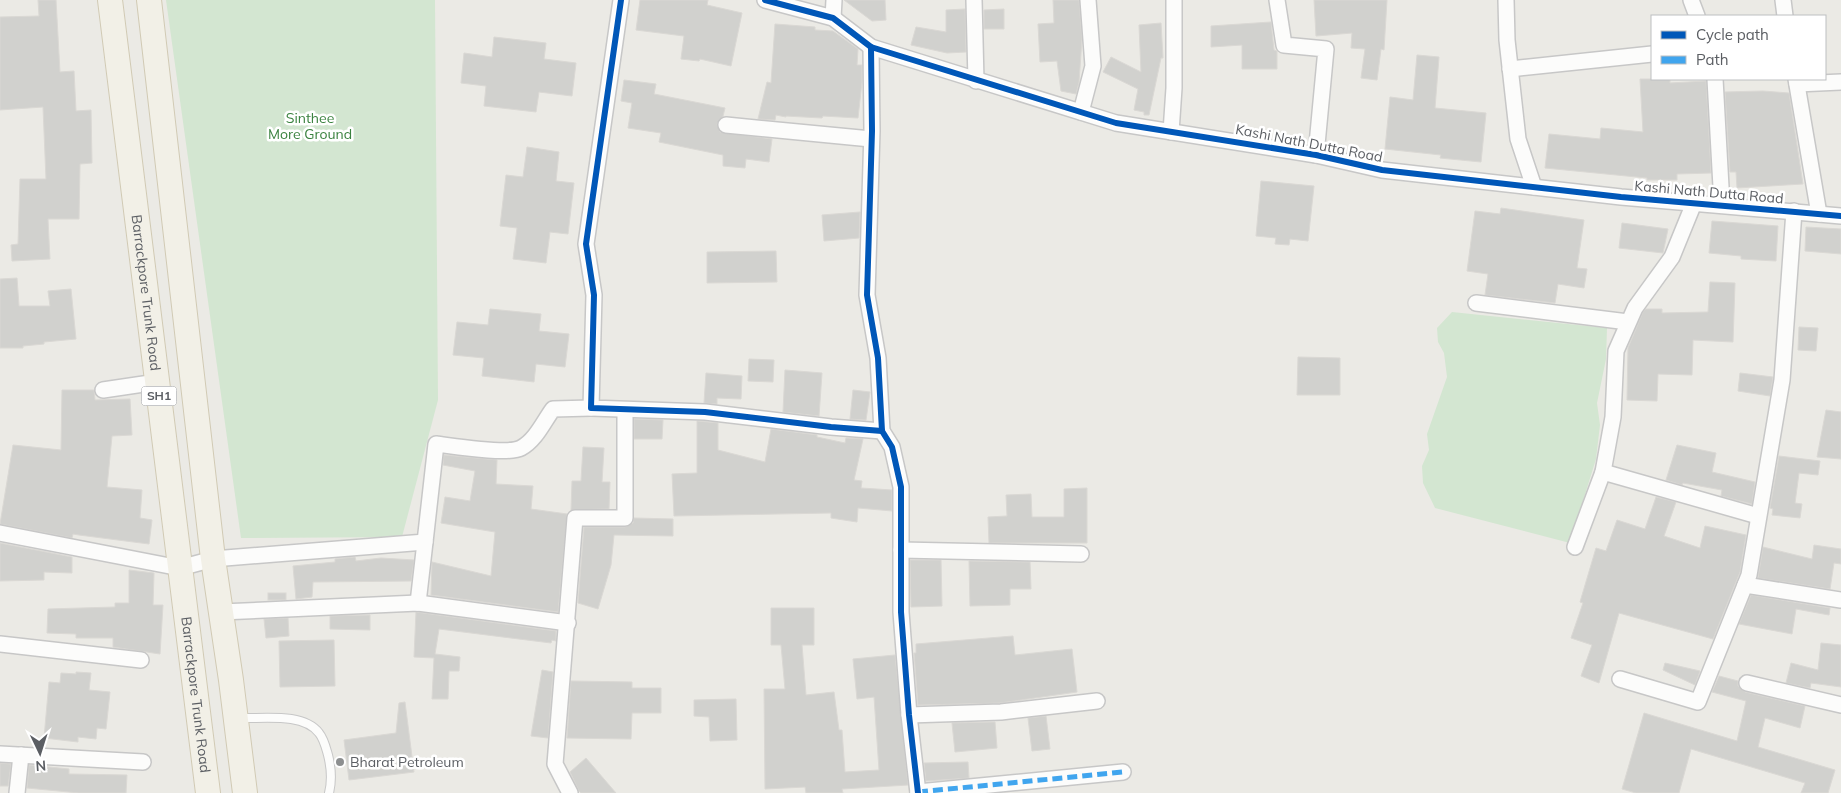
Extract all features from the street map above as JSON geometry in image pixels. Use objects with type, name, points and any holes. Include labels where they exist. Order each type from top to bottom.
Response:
[{"type":"main road","name":"Barrackpore Trunk Road","points":[[110,0],[208,793]]},
{"type":"main road","name":"SH1","points":[[149,0],[213,559],[245,793]]},
{"type":"street","points":[[591,408],[594,295],[586,244],[621,0]]},
{"type":"street","name":"Kashi Nath Dutta Road","points":[[765,0],[833,18],[871,47],[1116,123],[1316,155],[1382,170],[1534,187],[1841,216]]},
{"type":"street","points":[[833,18],[834,0]]},
{"type":"street","points":[[974,0],[976,80]]},
{"type":"street","points":[[1081,112],[1093,66],[1088,0]]},
{"type":"street","points":[[1171,132],[1174,88],[1174,0]]},
{"type":"street","points":[[1277,0],[1284,45],[1326,49],[1316,155]]},
{"type":"street","points":[[1506,0],[1510,69],[1518,139],[1534,187]]},
{"type":"street","points":[[1691,0],[1697,15]]},
{"type":"street","points":[[1782,0],[1785,15]]},
{"type":"street","points":[[871,47],[872,139],[867,295],[878,358],[882,431],[892,447],[901,487],[900,612],[918,793],[1124,772]]},
{"type":"street","points":[[1510,69],[1651,54]]},
{"type":"street","points":[[1715,80],[1722,205]]},
{"type":"street","points":[[1820,214],[1796,81],[1841,82]]},
{"type":"street","points":[[726,125],[872,139]]},
{"type":"street","points":[[1574,547],[1603,472],[1613,417],[1616,351],[1635,308],[1672,258],[1694,203]]},
{"type":"street","points":[[1620,679],[1698,702],[1749,576],[1782,380],[1794,211]]},
{"type":"street","points":[[1476,303],[1628,322]]},
{"type":"street","points":[[103,390],[157,382]]},
{"type":"street","points":[[418,603],[436,444],[504,450],[520,448],[533,438],[554,409],[591,408],[705,412],[882,431]]},
{"type":"street","points":[[570,793],[555,764],[568,623],[575,518],[625,518],[625,410]]},
{"type":"street","points":[[1603,472],[1758,516]]},
{"type":"street","points":[[0,533],[180,568],[213,559],[425,542]]},
{"type":"street","points":[[901,550],[1081,554]]},
{"type":"street","points":[[1745,585],[1841,600]]},
{"type":"street","points":[[221,612],[418,603],[568,623]]},
{"type":"street","points":[[0,644],[141,660]]},
{"type":"street","points":[[1747,683],[1841,705]]},
{"type":"street","points":[[909,715],[1000,712],[1097,701]]},
{"type":"street","points":[[0,754],[143,762]]},
{"type":"street","points":[[17,793],[21,755]]},
{"type":"lane","points":[[236,718],[294,720],[312,726],[320,734],[329,758],[331,776],[329,793]]},
{"type":"green space","name":"Sinthee More Ground","points":[[166,0],[435,0],[438,400],[402,537],[241,538]]},
{"type":"green space","points":[[1452,312],[1607,328],[1606,359],[1597,403],[1600,425],[1596,459],[1570,543],[1435,508],[1423,483],[1422,466],[1429,450],[1427,434],[1447,377],[1444,353],[1438,342],[1437,328]]},
{"type":"building","points":[[38,0],[56,0],[60,72],[74,71],[76,111],[91,110],[92,163],[80,164],[79,219],[48,219],[50,259],[12,261],[11,245],[18,244],[20,179],[46,179],[43,107],[0,110],[0,17],[39,16]]},
{"type":"building","points":[[640,0],[708,0],[707,5],[742,13],[731,66],[700,59],[699,61],[681,59],[684,36],[636,30]]},
{"type":"building","points":[[844,0],[885,0],[886,20],[872,21]]},
{"type":"building","points":[[1053,0],[1079,0],[1082,39],[1079,82],[1076,94],[1061,91],[1057,61],[1040,62],[1038,24],[1054,23]]},
{"type":"building","points":[[1314,0],[1387,0],[1384,50],[1381,49],[1377,80],[1361,78],[1365,49],[1351,48],[1352,33],[1316,36]]},
{"type":"building","points":[[965,9],[966,52],[947,53],[911,45],[916,27],[946,32],[946,10]]},
{"type":"building","points":[[1004,9],[1004,29],[984,29],[984,10]]},
{"type":"building","points":[[1271,22],[1274,50],[1277,51],[1277,69],[1242,69],[1242,45],[1211,47],[1211,26]]},
{"type":"building","points":[[1161,23],[1163,58],[1161,58],[1149,115],[1144,115],[1144,112],[1134,110],[1138,89],[1103,72],[1111,57],[1141,72],[1139,25]]},
{"type":"building","points":[[775,24],[815,27],[815,30],[833,31],[858,49],[857,65],[862,65],[862,82],[858,118],[823,116],[822,118],[786,117],[776,115],[775,120],[758,119],[767,82],[771,83]]},
{"type":"building","points":[[494,37],[546,43],[544,59],[576,63],[572,96],[539,92],[536,112],[484,106],[486,86],[461,83],[464,53],[492,57]]},
{"type":"building","points":[[1417,55],[1439,57],[1435,108],[1486,113],[1481,162],[1440,158],[1441,155],[1385,149],[1390,97],[1413,100]]},
{"type":"building","points":[[1640,79],[1670,80],[1670,83],[1706,81],[1711,173],[1677,174],[1677,180],[1647,180],[1647,178],[1545,168],[1549,134],[1600,139],[1601,128],[1643,132]]},
{"type":"building","points":[[624,80],[656,84],[654,94],[725,108],[723,116],[717,124],[720,132],[772,139],[769,162],[746,159],[745,168],[723,166],[723,155],[659,142],[661,133],[628,128],[632,103],[621,101]]},
{"type":"building","points":[[1763,91],[1789,93],[1803,184],[1737,188],[1736,172],[1730,172],[1725,92]]},
{"type":"building","points":[[527,147],[559,152],[556,181],[574,183],[568,234],[550,232],[546,263],[513,259],[517,228],[500,226],[506,175],[523,177]]},
{"type":"building","points":[[1261,181],[1314,186],[1308,241],[1290,239],[1289,245],[1275,244],[1276,238],[1256,236]]},
{"type":"building","points":[[1501,208],[1584,220],[1577,268],[1587,269],[1584,288],[1558,284],[1555,303],[1485,295],[1488,274],[1467,271],[1475,211],[1500,214]]},
{"type":"building","points":[[860,212],[859,238],[824,241],[822,215]]},
{"type":"building","points":[[1712,221],[1778,226],[1776,261],[1741,259],[1741,256],[1709,253]]},
{"type":"building","points":[[1622,223],[1668,229],[1663,253],[1619,248]]},
{"type":"building","points":[[1806,227],[1841,229],[1841,254],[1805,251]]},
{"type":"building","points":[[776,251],[777,282],[707,283],[707,252]]},
{"type":"building","points":[[17,278],[19,306],[50,306],[48,291],[71,289],[76,339],[44,342],[44,344],[23,346],[23,348],[0,348],[0,279]]},
{"type":"building","points":[[1710,282],[1735,283],[1733,342],[1693,340],[1692,375],[1658,374],[1657,401],[1627,400],[1628,348],[1643,312],[1646,309],[1662,309],[1662,313],[1708,312]]},
{"type":"building","points":[[490,309],[541,314],[539,331],[569,334],[565,367],[536,364],[534,382],[482,376],[484,358],[453,355],[457,322],[488,325]]},
{"type":"building","points":[[1799,327],[1818,328],[1816,351],[1798,350]]},
{"type":"building","points":[[1298,357],[1340,358],[1340,395],[1297,395]]},
{"type":"building","points":[[749,359],[774,360],[773,382],[748,381]]},
{"type":"building","points":[[785,370],[822,373],[819,416],[783,412]]},
{"type":"building","points":[[706,373],[742,376],[741,399],[717,398],[717,404],[704,403]]},
{"type":"building","points":[[1740,373],[1773,377],[1770,396],[1738,391]]},
{"type":"building","points":[[62,390],[94,390],[95,400],[130,399],[132,435],[112,436],[107,487],[142,490],[140,518],[152,520],[149,544],[73,534],[72,538],[0,524],[13,445],[61,450]]},
{"type":"building","points":[[853,390],[870,392],[866,420],[850,419]]},
{"type":"building","points":[[1826,410],[1841,412],[1841,459],[1817,457]]},
{"type":"building","points":[[634,419],[663,420],[662,439],[634,439]]},
{"type":"building","points":[[697,421],[718,423],[718,450],[765,462],[771,429],[817,435],[817,437],[845,443],[846,438],[863,439],[854,480],[862,481],[861,488],[892,490],[892,511],[858,508],[857,522],[831,518],[831,513],[674,516],[672,474],[697,473]]},
{"type":"building","points":[[1677,445],[1716,453],[1712,472],[1755,482],[1752,504],[1721,496],[1722,490],[1683,483],[1682,485],[1666,480]]},
{"type":"building","points":[[583,447],[604,448],[602,482],[610,482],[609,509],[571,510],[572,481],[581,481]]},
{"type":"building","points":[[444,455],[497,460],[496,484],[533,486],[531,509],[567,514],[558,612],[431,595],[432,562],[491,576],[495,532],[441,523],[445,497],[470,501],[475,471],[443,465]]},
{"type":"building","points":[[1779,456],[1820,461],[1818,475],[1799,473],[1795,503],[1802,504],[1800,518],[1772,515],[1773,509],[1770,508]]},
{"type":"building","points":[[1087,488],[1087,543],[989,543],[988,517],[1007,516],[1006,495],[1031,494],[1032,517],[1064,517],[1064,489]]},
{"type":"building","points":[[1656,497],[1676,502],[1664,536],[1700,548],[1705,526],[1746,535],[1740,572],[1713,639],[1619,613],[1599,683],[1581,676],[1592,645],[1571,638],[1583,603],[1580,602],[1596,548],[1606,551],[1617,520],[1645,529]]},
{"type":"building","points":[[634,518],[673,519],[673,536],[614,535],[611,565],[598,609],[578,603],[584,527],[625,527],[633,523]]},
{"type":"building","points":[[0,543],[72,557],[72,573],[44,572],[44,580],[0,581]]},
{"type":"building","points":[[1814,545],[1841,549],[1841,564],[1834,563],[1830,589],[1758,578],[1763,547],[1812,559]]},
{"type":"building","points":[[355,557],[356,561],[381,558],[414,560],[411,581],[313,582],[312,597],[296,599],[293,566],[335,562],[335,559]]},
{"type":"building","points":[[910,560],[941,560],[942,606],[911,607]]},
{"type":"building","points":[[969,561],[1030,562],[1031,589],[1010,589],[1010,605],[970,606]]},
{"type":"building","points":[[129,570],[154,573],[153,605],[163,605],[160,654],[113,647],[113,638],[76,638],[76,634],[47,633],[48,609],[115,607],[115,603],[129,603]]},
{"type":"building","points":[[268,593],[286,593],[286,600],[268,600]]},
{"type":"building","points":[[1751,595],[1830,608],[1829,615],[1796,609],[1792,634],[1739,624]]},
{"type":"building","points":[[771,608],[814,608],[814,645],[802,645],[806,695],[834,692],[839,730],[842,730],[845,772],[879,770],[874,697],[857,699],[853,659],[895,655],[908,785],[842,789],[843,793],[806,793],[805,787],[765,789],[764,689],[785,689],[781,645],[771,645]]},
{"type":"building","points":[[416,612],[556,631],[556,641],[552,640],[551,643],[439,629],[435,654],[460,657],[459,671],[449,671],[448,699],[432,699],[434,658],[414,657]]},
{"type":"building","points":[[370,615],[370,630],[330,629],[330,616]]},
{"type":"building","points":[[288,618],[289,636],[266,638],[264,619]]},
{"type":"building","points":[[1013,636],[1015,655],[1072,649],[1077,692],[1000,703],[918,705],[914,653],[916,653],[916,644]]},
{"type":"building","points":[[334,640],[335,686],[280,687],[279,641]]},
{"type":"building","points":[[1821,643],[1841,645],[1841,687],[1811,683],[1810,688],[1786,683],[1791,663],[1818,670]]},
{"type":"building","points":[[1665,663],[1700,671],[1695,685],[1663,670]]},
{"type":"building","points":[[542,670],[553,672],[548,738],[531,736]]},
{"type":"building","points":[[76,672],[91,673],[89,690],[110,692],[106,729],[97,728],[96,739],[78,737],[78,742],[44,738],[49,682],[60,683],[61,673],[76,674]]},
{"type":"building","points":[[1719,676],[1738,681],[1738,686],[1745,692],[1805,706],[1800,728],[1765,718],[1758,747],[1835,770],[1828,793],[1801,793],[1805,783],[1691,749],[1679,793],[1636,793],[1622,789],[1644,713],[1737,741],[1746,701],[1712,692]]},
{"type":"building","points":[[571,681],[632,682],[632,688],[661,688],[661,713],[632,713],[631,739],[567,738]]},
{"type":"building","points":[[736,699],[737,740],[710,741],[709,717],[694,716],[694,700]]},
{"type":"building","points":[[405,702],[414,772],[349,780],[344,740],[396,733],[399,703]]},
{"type":"building","points":[[1046,716],[1050,749],[1032,751],[1028,718]]},
{"type":"building","points":[[995,722],[997,748],[955,752],[952,723]]},
{"type":"building","points":[[586,758],[616,793],[581,793],[579,791],[570,772]]},
{"type":"building","points":[[968,762],[969,778],[926,781],[924,763]]},
{"type":"building","points":[[0,763],[11,764],[8,786],[0,786]]},
{"type":"building","points":[[29,765],[69,769],[69,774],[127,775],[126,793],[79,793],[27,788]]},
{"type":"marked path","points":[[918,792],[1123,772]]},
{"type":"cycle path","points":[[621,0],[586,244],[594,295],[591,408],[705,412],[882,431]]},
{"type":"cycle path","points":[[765,0],[833,18],[871,47],[1116,123],[1316,155],[1382,170],[1621,197],[1841,216]]},
{"type":"cycle path","points":[[871,47],[872,131],[867,295],[878,358],[882,431],[892,447],[901,487],[901,612],[909,715],[918,793]]},
{"type":"place","name":"Bharat Petroleum","points":[[340,762]]}]
